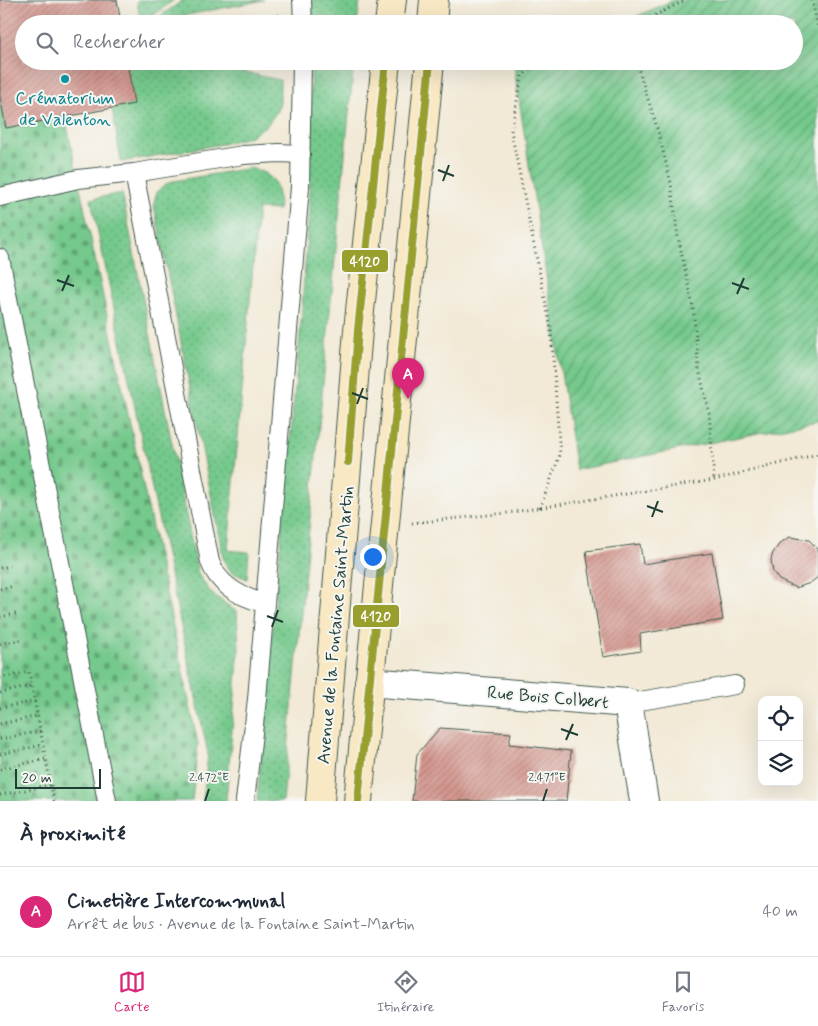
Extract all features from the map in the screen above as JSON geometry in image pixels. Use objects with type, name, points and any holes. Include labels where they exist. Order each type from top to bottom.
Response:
[{"type":"main road","points":[[390,15],[392,0]]},
{"type":"main road","points":[[433,15],[434,0]]},
{"type":"main road","name":"Avenue de la Fontaine Saint-Martin","points":[[320,801],[358,330],[385,70]]},
{"type":"main road","points":[[358,801],[429,70]]},
{"type":"main road","points":[[343,522],[384,526]]},
{"type":"main road","points":[[331,680],[369,682]]},
{"type":"street","name":"Rue Bois Colbert","points":[[369,682],[628,703],[644,801]]},
{"type":"lane","points":[[245,801],[257,699],[264,603],[270,556],[300,187],[302,70]]},
{"type":"lane","points":[[0,197],[78,179],[134,173],[243,155],[301,154]]},
{"type":"lane","points":[[134,173],[210,562],[214,574],[224,584],[250,599],[264,603]]},
{"type":"lane","points":[[0,258],[107,801]]},
{"type":"lane","points":[[628,703],[735,685]]},
{"type":"path","points":[[656,15],[686,0]]},
{"type":"path","points":[[812,0],[818,28]]},
{"type":"path","points":[[282,15],[302,12]]},
{"type":"path","points":[[529,70],[522,76],[511,131],[551,329],[560,455],[540,508]]},
{"type":"path","points":[[639,70],[658,131],[671,183],[678,237],[693,306],[700,370],[709,412],[714,480]]},
{"type":"path","points":[[384,526],[507,513],[714,480],[818,454]]},
{"type":"path","points":[[0,568],[10,566]]},
{"type":"path","points":[[0,589],[14,586]]},
{"type":"path","points":[[0,617],[19,613]]},
{"type":"path","points":[[0,644],[24,639]]},
{"type":"path","points":[[0,678],[29,672],[54,800],[48,801]]},
{"type":"path","points":[[0,693],[32,686]]},
{"type":"path","points":[[0,708],[35,701]]},
{"type":"path","points":[[0,724],[38,716]]},
{"type":"path","points":[[0,739],[41,731]]},
{"type":"path","points":[[0,754],[43,745]]},
{"type":"path","points":[[0,769],[46,759]]},
{"type":"path","points":[[0,795],[51,785]]},
{"type":"green space","points":[[139,0],[174,0],[155,14],[150,15],[140,15],[137,3]]},
{"type":"green space","points":[[183,0],[264,0],[188,15],[162,15]]},
{"type":"green space","points":[[312,0],[360,0],[358,15],[312,15]]},
{"type":"green space","points":[[674,0],[818,0],[818,421],[576,470],[514,70],[803,70],[803,15],[639,15]]},
{"type":"green space","points":[[128,70],[234,70],[280,80],[280,103],[276,113],[267,125],[249,137],[222,144],[121,162],[112,108],[134,104]]},
{"type":"green space","points":[[311,70],[353,70],[283,801],[257,801],[301,323],[309,209]]},
{"type":"green space","points":[[0,97],[6,128],[65,117],[198,744],[192,801],[0,801]]},
{"type":"green space","points":[[250,168],[266,174],[274,182],[277,187],[279,210],[258,209],[228,550],[249,552],[247,579],[231,572],[224,561],[154,205],[159,190],[173,181]]},
{"type":"green space","points":[[122,193],[198,574],[211,593],[237,612],[239,648],[226,801],[203,801],[208,754],[91,199]]},
{"type":"building","name":"Crématorium de Valenton","points":[[0,0],[117,0],[120,15],[15,15],[15,70],[128,70],[134,104],[6,128],[0,97]]},
{"type":"building","points":[[790,537],[809,540],[818,549],[818,577],[810,583],[796,588],[779,580],[773,572],[771,560],[773,553],[780,543]]},
{"type":"building","points":[[640,544],[643,564],[712,553],[723,620],[640,634],[641,651],[603,657],[586,551]]},
{"type":"building","points":[[440,728],[511,733],[509,744],[571,751],[566,801],[412,801],[417,754]]},
{"type":"transit line","name":"4120","points":[[348,462],[358,330],[385,70]]},
{"type":"transit line","name":"4120","points":[[358,801],[429,70]]},
{"type":"place","name":"Crématorium de Valenton","points":[[65,79]]},
{"type":"place","name":"Cimetière Intercommunal","points":[[408,399]]}]
